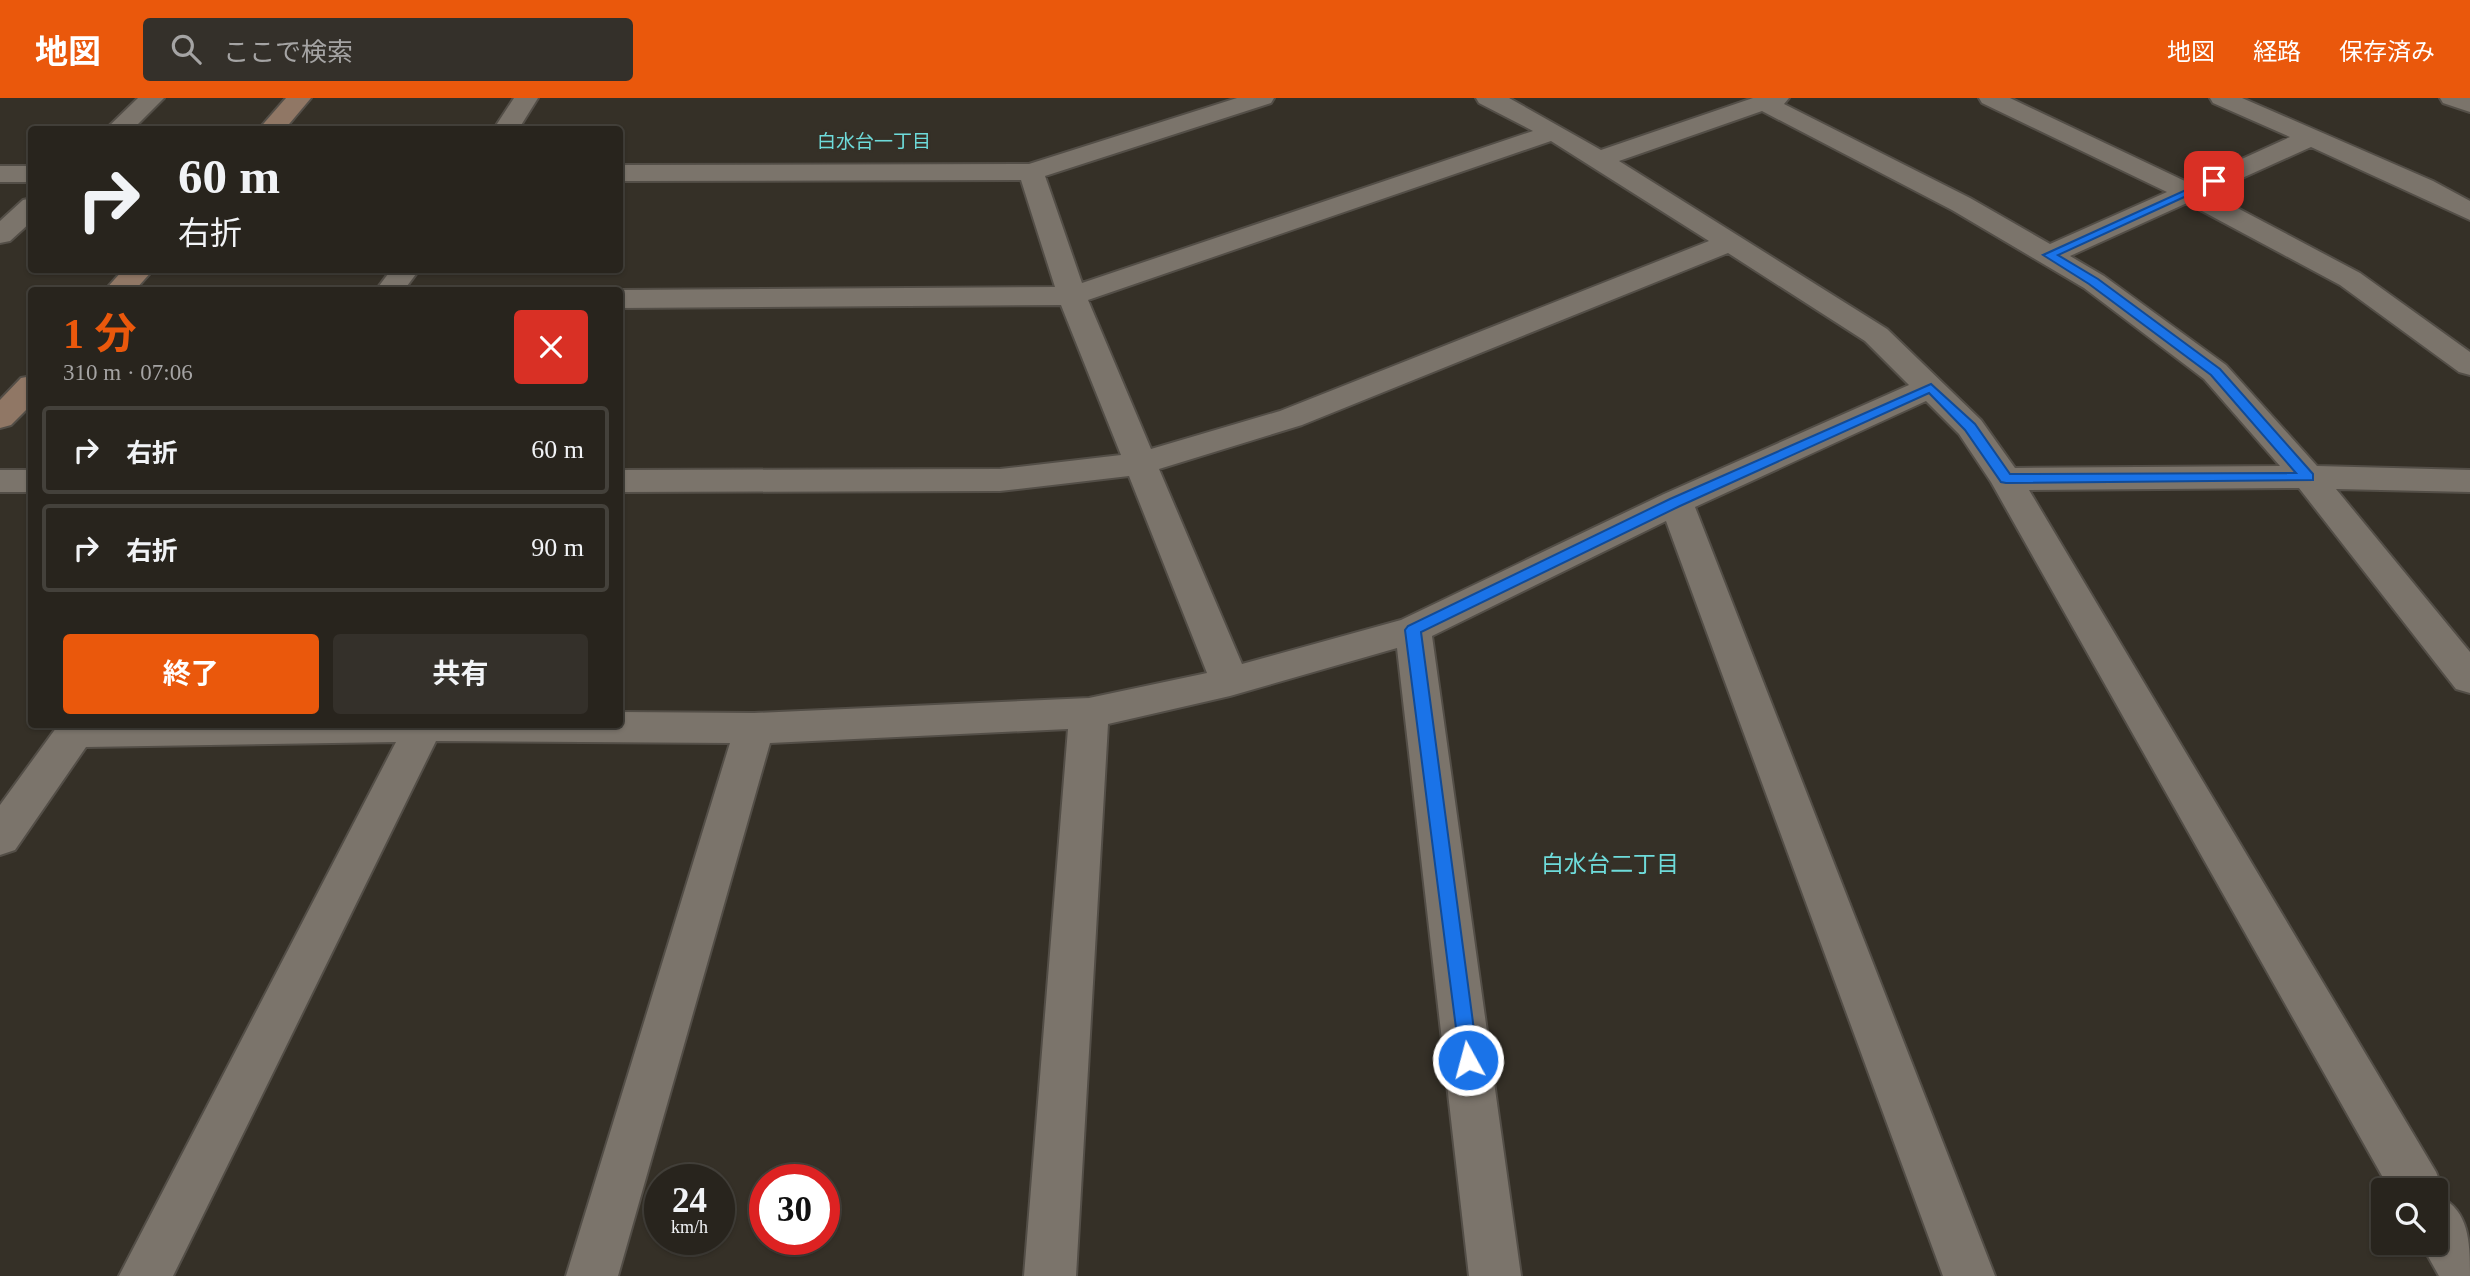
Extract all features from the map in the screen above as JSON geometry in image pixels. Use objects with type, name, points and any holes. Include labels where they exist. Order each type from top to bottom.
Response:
[{"type":"street","points":[[121,126],[152,98]]},
{"type":"street","points":[[274,126],[299,98]]},
{"type":"street","points":[[508,126],[526,98]]},
{"type":"street","points":[[623,173],[1031,172],[1262,98]]},
{"type":"street","points":[[1488,98],[1512,108],[1554,132],[1876,335],[1970,427],[2006,479],[2411,1178]]},
{"type":"street","points":[[1991,98],[2189,192],[2350,279],[2470,366]]},
{"type":"street","points":[[2222,98],[2424,187],[2470,212]]},
{"type":"street","points":[[2452,98],[2470,105]]},
{"type":"street","points":[[1598,159],[1770,100],[2049,255],[2094,282],[2216,372],[2308,477],[2470,679]]},
{"type":"street","points":[[623,299],[1072,296],[1554,132]]},
{"type":"street","points":[[2049,255],[2312,137]]},
{"type":"street","points":[[1031,172],[1072,296],[1230,682]]},
{"type":"street","points":[[0,174],[28,174]]},
{"type":"street","points":[[0,235],[28,210]]},
{"type":"street","points":[[623,481],[1000,480],[1139,464],[1291,418],[1732,242]]},
{"type":"street","points":[[122,287],[136,273]]},
{"type":"street","points":[[623,727],[754,728],[1089,713],[1230,682],[1413,630],[1675,502],[1931,387]]},
{"type":"street","points":[[0,418],[28,388]]},
{"type":"street","points":[[2006,479],[2308,477],[2470,481]]},
{"type":"street","points":[[0,481],[28,481]]},
{"type":"street","points":[[1675,502],[1969,1276]]},
{"type":"street","points":[[1413,630],[1495,1276]]},
{"type":"street","points":[[1050,1276],[1089,713]]},
{"type":"street","points":[[0,838],[79,728]]},
{"type":"street","points":[[145,1276],[424,728]]},
{"type":"street","points":[[592,1276],[754,728]]},
{"type":"street","points":[[2448,1242],[2468,1276]]},
{"type":"district","name":"白水台一丁目","points":[[874,141]]},
{"type":"district","name":"白水台二丁目","points":[[1610,864]]},
{"type":"route","points":[[1468,1060],[1413,630],[1675,502],[1931,387],[1970,427],[2006,479],[2308,477],[2216,372],[2094,282],[2049,255],[2214,181]]}]
